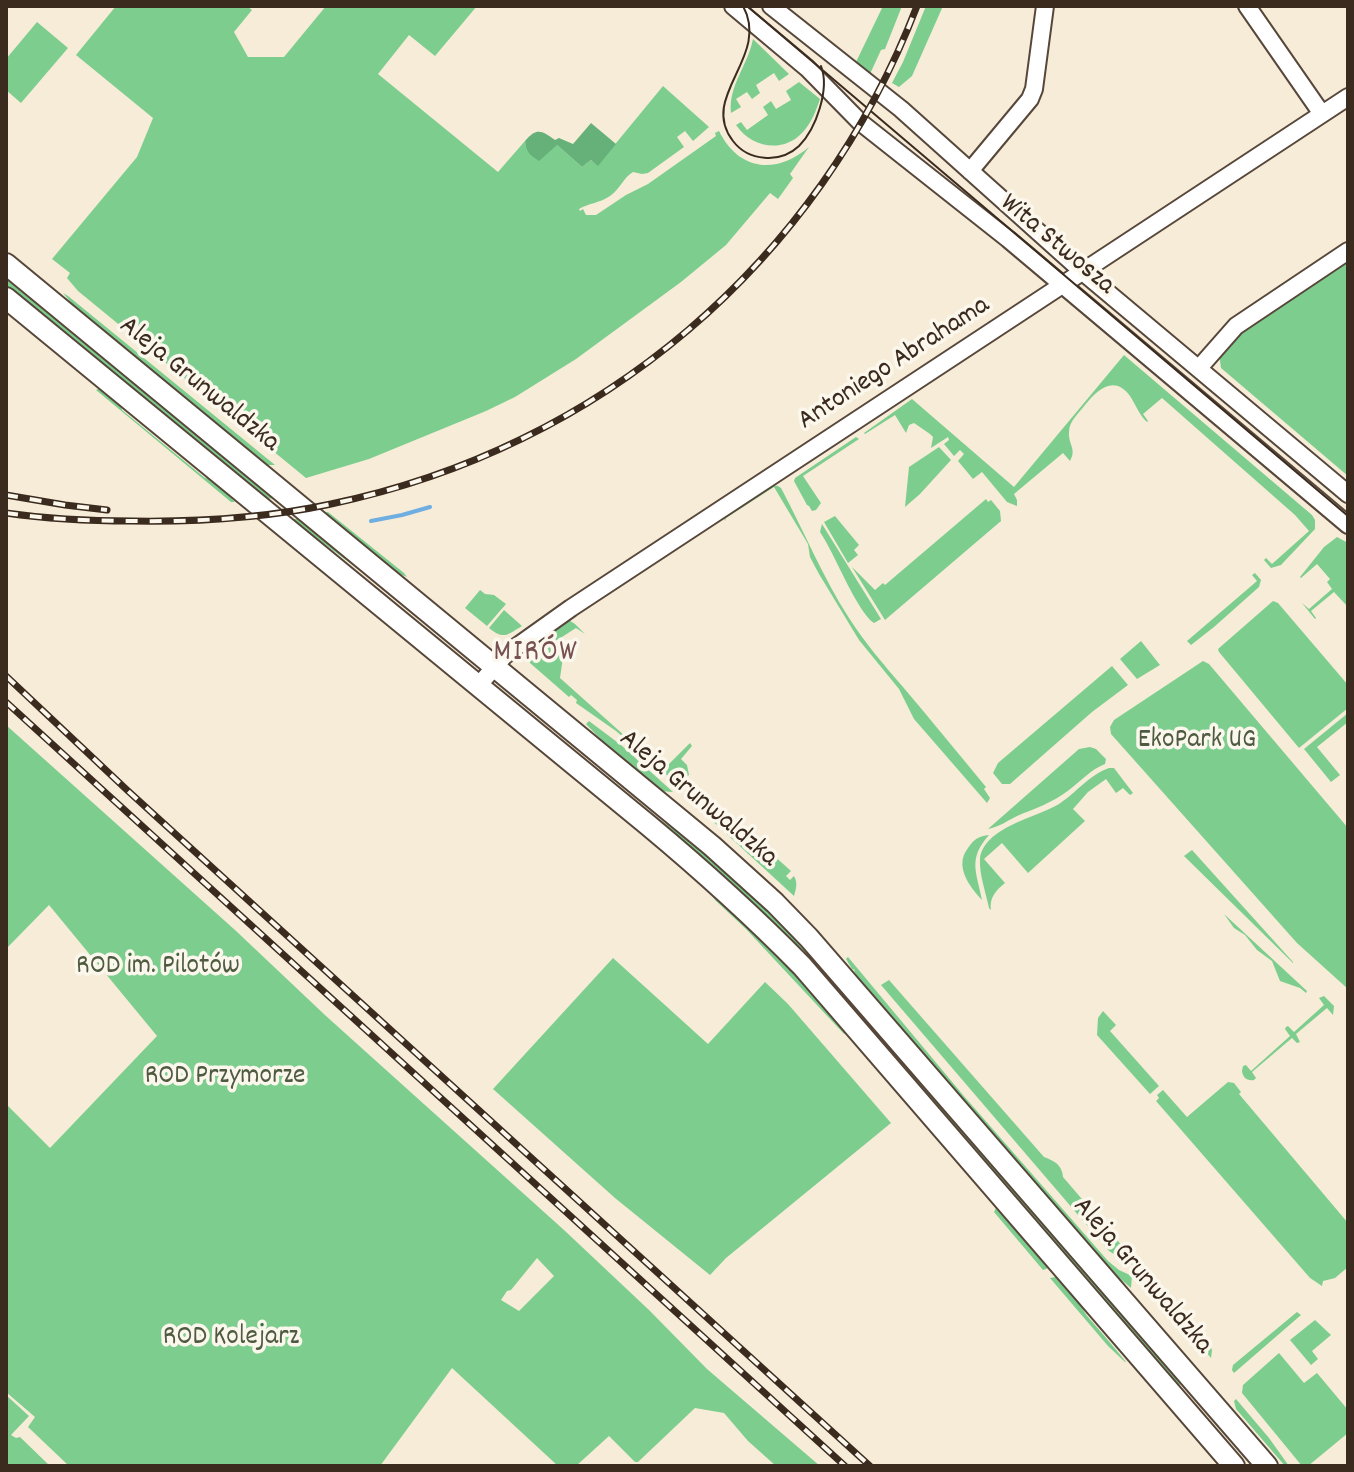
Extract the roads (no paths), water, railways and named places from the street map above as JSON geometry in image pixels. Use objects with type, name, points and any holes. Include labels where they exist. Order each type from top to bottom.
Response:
[{"type":"main road","name":"Aleja Grunwaldzka","points":[[6,264],[712,846],[775,903],[809,938],[1267,1466]]},
{"type":"main road","name":"Aleja Grunwaldzka","points":[[6,298],[705,873],[770,934],[802,966],[1234,1466]]},
{"type":"main road","points":[[414,633],[430,614]]},
{"type":"street","name":"Wita Stwosza","points":[[733,6],[807,68],[860,122],[951,193],[1348,525]]},
{"type":"street","name":"Wita Stwosza","points":[[771,6],[901,109],[1083,272],[1348,494]]},
{"type":"street","points":[[970,171],[1030,99],[1045,6]]},
{"type":"street","points":[[1247,6],[1322,114]]},
{"type":"street","name":"Antoniego Abrahama","points":[[478,686],[508,652],[571,608],[1348,97]]},
{"type":"street","points":[[1199,368],[1236,326],[1348,251]]},
{"type":"waterway","points":[[371,521],[430,507]]},
{"type":"tram line","points":[[743,6],[749,25],[748,42],[724,108],[725,124],[739,148],[755,156],[774,158],[799,146],[811,130],[820,108],[824,86],[821,66]]},
{"type":"tram line","points":[[747,6],[1348,516]]},
{"type":"railway","points":[[6,513],[100,521],[207,520],[282,513],[331,504],[429,477],[522,439],[609,390],[688,330],[759,262],[822,184],[874,99],[917,6]]},
{"type":"railway","points":[[6,495],[107,510]]},
{"type":"railway","points":[[6,676],[127,790],[870,1466]]},
{"type":"railway","points":[[6,702],[845,1466]]},
{"type":"district","name":"MIRÓW","points":[[536,655]]},
{"type":"park label","name":"EkoPark UG","points":[[1197,742]]},
{"type":"park label","name":"ROD im. Pilotów","points":[[158,968]]},
{"type":"park label","name":"ROD Przymorze","points":[[225,1078]]},
{"type":"park label","name":"ROD Kolejarz","points":[[231,1339]]}]
